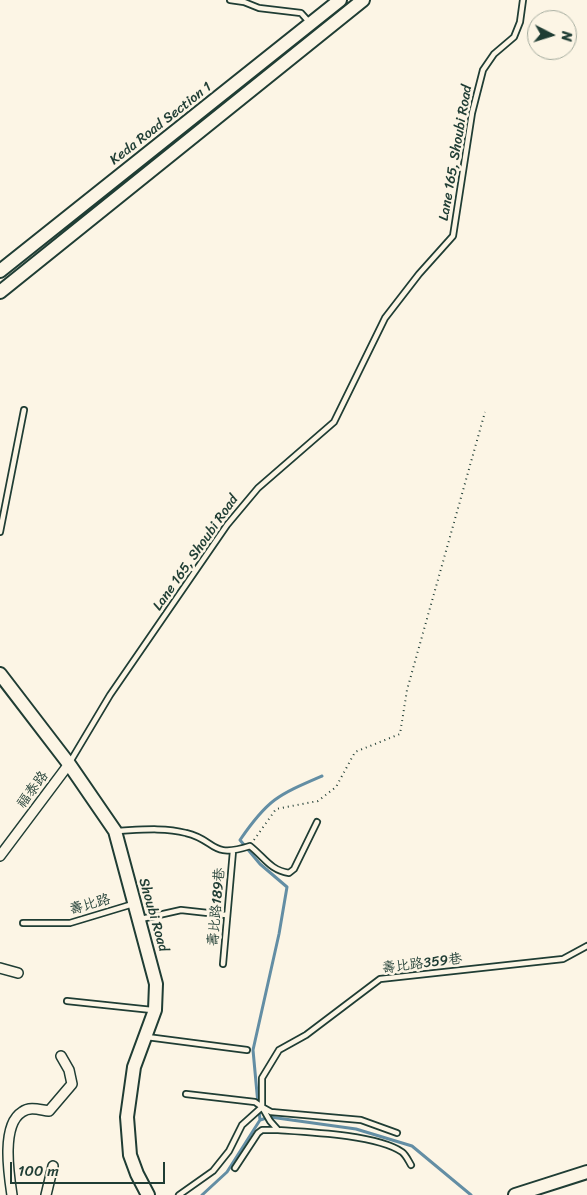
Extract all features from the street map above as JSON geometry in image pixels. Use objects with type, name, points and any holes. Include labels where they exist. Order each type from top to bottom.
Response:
[{"type":"street","name":"Keda Road Section 1","points":[[0,271],[340,0]]},
{"type":"street","points":[[0,292],[363,0]]},
{"type":"street","name":"Shoubi Road","points":[[1,680],[69,764],[115,831],[133,904],[150,954],[156,984],[155,1010],[134,1067],[127,1117],[130,1155],[148,1195]]},
{"type":"street","name":"福泰路","points":[[0,856],[69,764]]},
{"type":"street","points":[[0,968],[18,973]]},
{"type":"street","points":[[12,1195],[7,1154],[12,1126],[20,1112],[30,1108],[49,1111],[72,1084],[69,1070],[60,1056]]},
{"type":"street","points":[[46,1195],[53,1166]]},
{"type":"street","points":[[515,1195],[587,1172]]},
{"type":"lane","points":[[230,0],[244,2],[259,8],[301,13],[311,24]]},
{"type":"lane","name":"Lane 165, Shoubi Road","points":[[69,764],[110,695],[227,525],[258,488],[334,422],[385,318],[419,274],[453,236],[472,113],[483,70],[494,54],[514,37],[520,22],[522,0]]},
{"type":"lane","points":[[0,532],[24,410]]},
{"type":"lane","points":[[250,846],[263,856],[276,871],[289,873],[294,869],[318,822]]},
{"type":"lane","name":"壽比路189巷","points":[[115,831],[150,829],[187,833],[222,852],[234,851],[250,846]]},
{"type":"lane","name":"壽比路189巷","points":[[223,964],[226,915],[234,851]]},
{"type":"lane","name":"壽比路","points":[[23,923],[70,923],[133,904]]},
{"type":"lane","points":[[138,920],[181,910],[226,915]]},
{"type":"lane","name":"壽比路359巷","points":[[278,1130],[270,1122],[262,1106],[262,1078],[279,1050],[306,1035],[380,979],[563,959],[587,946]]},
{"type":"lane","points":[[66,1002],[155,1010]]},
{"type":"lane","points":[[145,1037],[247,1050]]},
{"type":"lane","points":[[186,1094],[255,1102],[271,1112],[361,1120],[397,1133]]},
{"type":"lane","points":[[179,1195],[213,1171],[229,1151],[242,1125],[262,1106]]},
{"type":"lane","points":[[235,1168],[258,1133],[262,1130],[344,1136],[392,1147],[403,1153],[411,1165]]},
{"type":"path","points":[[250,846],[276,809],[318,802],[336,787],[355,752],[400,734],[407,690],[485,412]]},
{"type":"waterway","points":[[258,1104],[253,1050],[279,934],[287,887],[260,864],[240,840],[258,815],[275,800],[295,788],[322,776]]},
{"type":"waterway","points":[[259,1110],[260,1120]]},
{"type":"waterway","points":[[260,1120],[270,1117],[356,1129],[412,1146],[471,1195]]},
{"type":"waterway","points":[[202,1195],[227,1172],[260,1120]]}]
